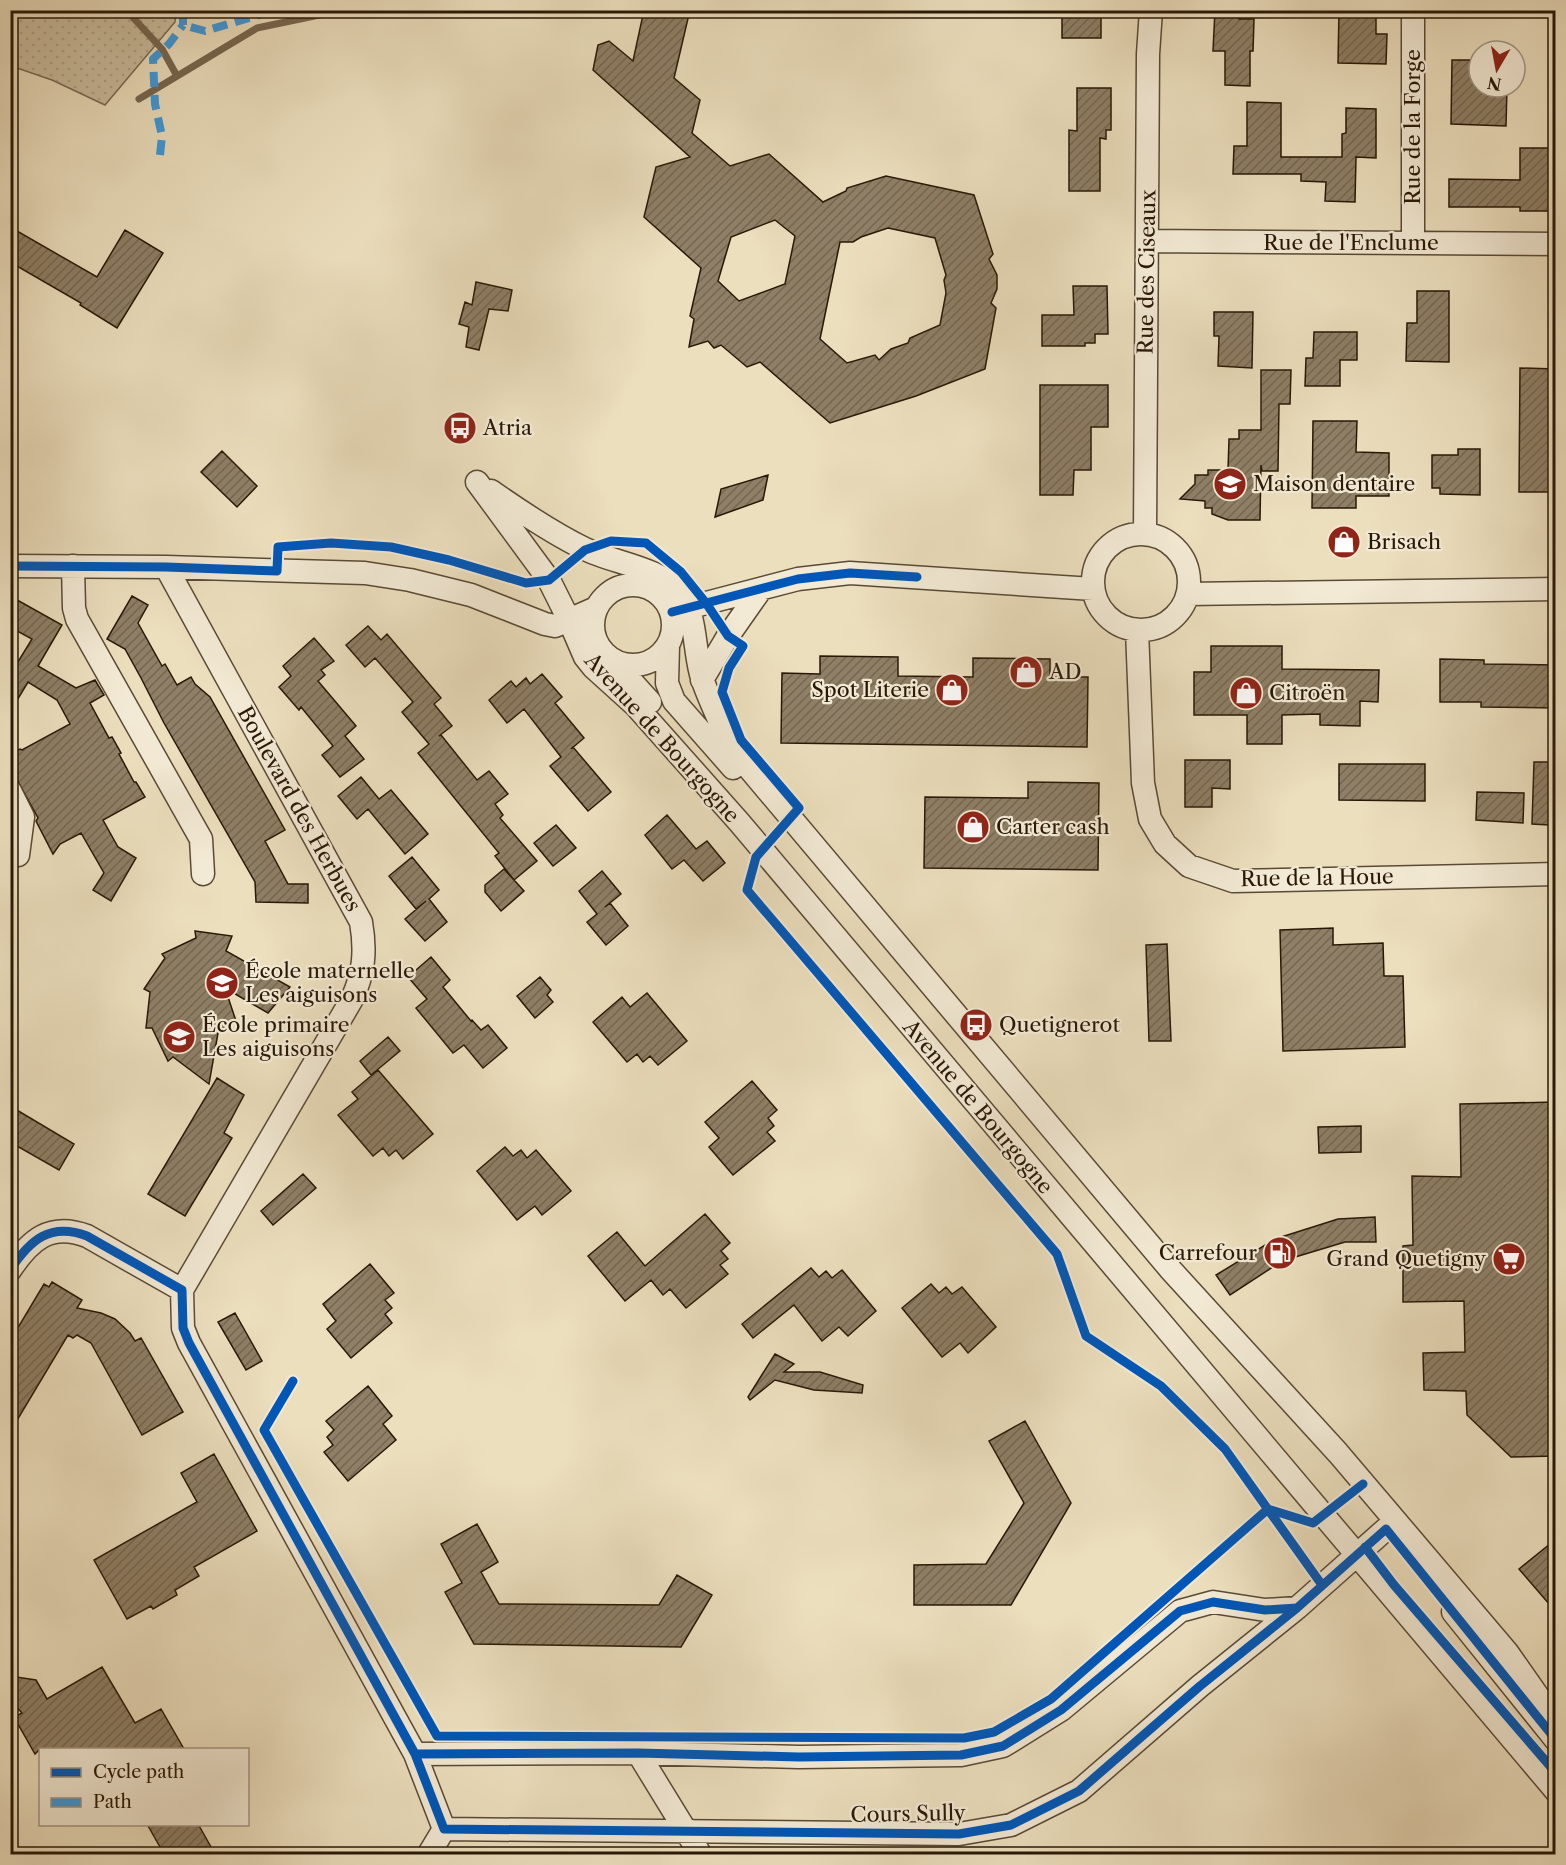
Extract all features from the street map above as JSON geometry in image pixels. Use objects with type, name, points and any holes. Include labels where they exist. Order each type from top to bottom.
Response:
[{"type":"street","name":"Rue des Ciseaux","points":[[1145,533],[1148,54],[1151,10]]},
{"type":"street","name":"Rue de la Forge","points":[[1413,10],[1413,243]]},
{"type":"street","name":"Rue de l'Enclume","points":[[1147,241],[1556,244]]},
{"type":"street","name":"Avenue de Bourgogne","points":[[1556,1722],[1499,1643],[1338,1453],[1170,1269],[732,748],[702,680],[680,610],[680,593],[670,583],[653,573],[585,550],[532,520],[477,482],[549,580],[567,627],[593,667],[635,705],[739,822],[1361,1551],[1407,1600],[1556,1773]]},
{"type":"street","points":[[1145,533],[1161,537],[1175,547],[1185,561],[1190,577],[1188,594],[1181,609],[1169,621],[1154,628],[1137,630],[1122,626],[1108,617],[1098,604],[1093,589],[1093,572],[1100,555],[1112,543],[1127,535],[1145,533]]},
{"type":"street","points":[[10,566],[166,567],[376,575],[410,580],[471,595],[545,624],[567,627],[623,664],[636,665],[648,663],[668,646],[680,610]]},
{"type":"street","points":[[73,566],[74,608],[77,619],[201,839],[203,874]]},
{"type":"street","name":"Boulevard des Herbues","points":[[166,567],[361,922],[365,940],[365,960],[360,981],[352,999],[182,1290]]},
{"type":"street","points":[[680,610],[798,579],[850,573],[1093,589]]},
{"type":"street","points":[[606,654],[592,630],[596,608],[603,596],[615,588],[628,584],[642,585],[655,590],[680,610]]},
{"type":"street","points":[[702,680],[728,636],[762,589]]},
{"type":"street","points":[[1188,594],[1556,589]]},
{"type":"street","points":[[567,627],[596,608]]},
{"type":"street","name":"Rue de la Houe","points":[[1137,630],[1143,783],[1150,819],[1165,844],[1189,866],[1233,881],[1556,874]]},
{"type":"street","name":"Avenue de Bourgogne","points":[[668,646],[667,683],[674,701],[747,784],[1125,1236],[1361,1496],[1556,1740]]},
{"type":"street","name":"Avenue de Bourgogne","points":[[606,654],[673,727],[824,903],[1361,1551],[1556,1791]]},
{"type":"street","points":[[10,791],[23,817],[18,855]]},
{"type":"street","points":[[10,1269],[21,1253],[40,1238],[60,1230],[73,1231],[87,1236],[182,1290],[183,1328],[189,1343],[415,1754],[444,1828],[429,1854]]},
{"type":"street","name":"Cours Sully","points":[[444,1828],[959,1834],[1011,1825],[1079,1791],[1200,1686],[1297,1608],[1386,1529]]},
{"type":"street","points":[[415,1754],[638,1753],[799,1757],[961,1755],[1003,1746],[1061,1710],[1180,1611],[1213,1602],[1265,1610],[1297,1608]]},
{"type":"street","points":[[638,1753],[700,1854]]},
{"type":"shaded area","points":[[11,10],[176,11],[175,22],[105,105],[52,80],[11,66]]},
{"type":"building","points":[[644,10],[690,10],[674,78],[700,100],[692,133],[730,166],[769,154],[823,202],[846,191],[847,188],[886,176],[974,195],[993,254],[989,259],[997,275],[997,289],[991,303],[996,308],[985,369],[916,396],[830,423],[760,362],[747,367],[721,345],[714,348],[708,341],[689,347],[694,319],[690,316],[701,268],[644,217],[656,167],[690,157],[593,70],[598,45],[609,41],[633,61]],"holes":[[[775,220],[795,236],[785,284],[739,301],[718,281],[731,237]],[[888,228],[935,238],[946,275],[944,280],[946,293],[940,325],[910,338],[908,343],[891,349],[879,360],[875,355],[847,363],[820,339],[840,242],[853,242]]]},
{"type":"building","points":[[1062,10],[1101,10],[1101,38],[1062,38]]},
{"type":"building","points":[[1215,10],[1239,10],[1239,19],[1254,19],[1253,51],[1250,51],[1250,86],[1225,85],[1225,51],[1213,51]]},
{"type":"building","points":[[1339,10],[1376,10],[1376,34],[1387,34],[1386,64],[1338,63]]},
{"type":"building","points":[[1452,60],[1467,60],[1467,99],[1507,99],[1506,126],[1451,124]]},
{"type":"building","points":[[1077,88],[1111,88],[1111,130],[1106,130],[1106,139],[1100,138],[1100,191],[1069,191],[1069,130],[1077,131]]},
{"type":"building","points":[[1247,102],[1281,103],[1281,157],[1342,157],[1342,134],[1346,133],[1346,108],[1376,109],[1376,158],[1356,157],[1355,202],[1325,201],[1326,182],[1301,181],[1301,174],[1233,174],[1234,146],[1247,146]]},
{"type":"building","points":[[1520,148],[1555,148],[1556,211],[1520,211],[1520,207],[1449,207],[1449,179],[1520,180]]},
{"type":"building","points":[[10,227],[97,277],[125,230],[163,253],[117,328],[80,305],[81,303],[10,262]]},
{"type":"building","points":[[476,282],[512,290],[508,311],[489,309],[479,350],[466,347],[469,327],[459,324],[465,302],[472,305]]},
{"type":"building","points":[[1073,286],[1107,286],[1108,334],[1095,334],[1095,343],[1085,343],[1085,346],[1042,346],[1042,315],[1074,315]]},
{"type":"building","points":[[1417,291],[1449,291],[1449,362],[1406,361],[1407,323],[1417,323]]},
{"type":"building","points":[[1214,312],[1253,312],[1252,368],[1218,366],[1219,336],[1214,336]]},
{"type":"building","points":[[1314,332],[1357,332],[1357,360],[1340,360],[1340,386],[1305,386],[1306,358],[1313,358]]},
{"type":"building","points":[[1520,368],[1556,369],[1556,492],[1519,492]]},
{"type":"building","points":[[1261,370],[1291,370],[1290,404],[1279,404],[1278,471],[1262,471],[1261,465],[1260,520],[1228,520],[1212,514],[1212,508],[1205,508],[1205,501],[1180,499],[1195,484],[1195,475],[1208,475],[1208,470],[1228,470],[1229,439],[1239,439],[1239,430],[1261,430]]},
{"type":"building","points":[[1040,385],[1108,385],[1108,427],[1091,427],[1091,470],[1074,470],[1073,495],[1040,495]]},
{"type":"building","points":[[1313,421],[1357,421],[1356,452],[1389,453],[1389,496],[1356,496],[1356,508],[1312,508]]},
{"type":"building","points":[[1458,449],[1480,449],[1480,495],[1440,494],[1440,488],[1432,488],[1432,455],[1458,455]]},
{"type":"building","points":[[222,451],[257,486],[237,507],[201,472]]},
{"type":"building","points":[[768,475],[763,500],[715,517],[721,489]]},
{"type":"building","points":[[10,596],[62,625],[38,666],[76,688],[95,680],[104,695],[90,703],[109,738],[112,737],[121,753],[119,754],[134,782],[145,797],[103,820],[118,847],[136,858],[111,901],[93,890],[104,873],[81,833],[60,844],[53,854],[36,821],[38,818],[10,767],[10,754],[70,724],[57,700],[28,682],[10,712],[10,675],[32,639],[10,627]]},
{"type":"building","points":[[132,596],[148,605],[138,623],[162,666],[165,664],[177,685],[191,677],[195,684],[210,697],[285,830],[265,841],[288,884],[308,884],[308,903],[256,902],[255,882],[164,723],[125,649],[107,639]]},
{"type":"building","points":[[368,626],[381,640],[387,634],[441,698],[434,704],[452,726],[439,736],[441,735],[477,780],[489,771],[508,794],[495,804],[503,815],[500,818],[537,861],[514,880],[495,856],[499,853],[418,753],[429,744],[402,712],[413,702],[375,658],[365,667],[346,645]]},
{"type":"building","points":[[314,638],[334,661],[321,670],[325,675],[318,681],[356,726],[345,736],[364,759],[340,777],[322,755],[333,746],[301,707],[299,710],[279,687],[291,676],[283,666]]},
{"type":"building","name":"Citroën","points":[[1211,646],[1282,646],[1282,669],[1379,670],[1378,702],[1360,701],[1360,726],[1320,725],[1320,714],[1282,715],[1282,744],[1247,744],[1247,715],[1194,715],[1194,672],[1211,672]]},
{"type":"building","points":[[820,656],[898,657],[898,676],[973,677],[973,658],[1050,659],[1050,677],[1088,677],[1087,747],[781,743],[782,673],[820,674]]},
{"type":"building","points":[[1440,659],[1484,660],[1484,664],[1556,665],[1556,708],[1481,707],[1481,702],[1440,702]]},
{"type":"building","points":[[542,674],[562,697],[555,703],[584,738],[573,747],[611,792],[588,811],[550,766],[561,757],[524,709],[507,723],[489,700],[511,681],[516,687],[526,678],[530,684]]},
{"type":"building","points":[[1185,760],[1230,760],[1230,789],[1212,788],[1212,807],[1185,807]]},
{"type":"building","points":[[1534,762],[1551,762],[1549,825],[1532,824]]},
{"type":"building","points":[[1339,764],[1425,764],[1425,801],[1339,800]]},
{"type":"building","points":[[361,777],[379,799],[391,790],[428,834],[405,854],[368,809],[357,819],[338,796]]},
{"type":"building","points":[[1028,782],[1099,783],[1098,870],[924,868],[925,797],[1028,798]]},
{"type":"building","points":[[1477,792],[1524,793],[1523,823],[1476,820]]},
{"type":"building","points":[[667,815],[696,849],[707,841],[725,863],[703,881],[684,860],[672,869],[645,835]]},
{"type":"building","points":[[556,825],[576,848],[553,866],[534,843]]},
{"type":"building","points":[[412,857],[439,890],[429,899],[447,922],[425,941],[405,919],[426,901],[416,909],[389,876]]},
{"type":"building","points":[[504,869],[524,891],[501,911],[485,892],[485,885]]},
{"type":"building","points":[[602,871],[621,894],[605,907],[610,903],[628,926],[606,945],[587,922],[597,914],[579,891]]},
{"type":"building","points":[[1333,928],[1333,945],[1383,943],[1384,976],[1403,976],[1405,1047],[1283,1051],[1280,930]]},
{"type":"building","points":[[195,931],[232,936],[226,951],[290,987],[268,1013],[225,988],[236,1021],[218,1033],[209,1084],[173,1057],[168,1061],[152,1028],[146,1028],[150,992],[144,989],[165,958],[162,954],[196,938]]},
{"type":"building","points":[[1167,944],[1171,1041],[1149,1041],[1146,945]]},
{"type":"building","points":[[431,957],[450,980],[443,987],[471,1021],[481,1030],[488,1025],[507,1048],[483,1068],[464,1045],[453,1053],[416,1008],[427,999],[408,977]]},
{"type":"building","points":[[540,977],[551,990],[547,995],[553,1002],[535,1018],[517,996]]},
{"type":"building","points":[[647,993],[687,1041],[658,1065],[650,1056],[643,1062],[637,1054],[627,1062],[593,1022],[622,997],[630,1007]]},
{"type":"building","points":[[388,1037],[400,1051],[371,1075],[360,1061]]},
{"type":"building","points":[[378,1070],[433,1134],[403,1159],[396,1150],[389,1156],[383,1148],[373,1156],[338,1115],[358,1099],[352,1092]]},
{"type":"building","points":[[217,1078],[244,1095],[224,1133],[232,1138],[185,1216],[148,1194]]},
{"type":"building","points":[[752,1081],[777,1110],[768,1118],[774,1126],[767,1132],[775,1141],[733,1175],[709,1147],[719,1138],[705,1122]]},
{"type":"building","name":"Grand Quetigny","points":[[1556,1102],[1556,1456],[1511,1457],[1467,1415],[1466,1391],[1424,1390],[1423,1353],[1465,1352],[1464,1301],[1403,1302],[1403,1246],[1413,1245],[1412,1176],[1461,1177],[1460,1104]]},
{"type":"building","points":[[10,1106],[74,1144],[59,1170],[10,1142]]},
{"type":"building","points":[[1361,1126],[1361,1152],[1319,1153],[1318,1127]]},
{"type":"building","points":[[505,1147],[513,1156],[521,1150],[527,1158],[536,1150],[571,1191],[542,1215],[535,1206],[517,1220],[477,1171]]},
{"type":"building","points":[[303,1174],[316,1188],[273,1225],[261,1211]]},
{"type":"building","points":[[705,1214],[730,1243],[721,1251],[728,1259],[720,1265],[728,1274],[686,1308],[670,1289],[663,1295],[651,1280],[625,1301],[588,1256],[617,1232],[645,1266]]},
{"type":"building","name":"Carrefour","points":[[1375,1217],[1376,1242],[1345,1242],[1282,1261],[1230,1295],[1216,1275],[1275,1239],[1338,1219]]},
{"type":"building","points":[[370,1264],[394,1293],[385,1300],[392,1308],[385,1314],[392,1323],[351,1358],[327,1329],[336,1321],[323,1304]]},
{"type":"building","points":[[811,1268],[819,1277],[826,1271],[832,1278],[842,1270],[876,1311],[848,1336],[839,1327],[822,1341],[794,1305],[753,1338],[742,1324]]},
{"type":"building","points":[[52,1282],[82,1300],[77,1308],[101,1313],[115,1319],[135,1341],[141,1338],[183,1412],[142,1435],[91,1343],[77,1335],[73,1338],[68,1335],[10,1432],[10,1341],[44,1284],[49,1287]]},
{"type":"building","points":[[931,1284],[939,1293],[946,1287],[952,1294],[962,1287],[996,1327],[968,1353],[960,1343],[942,1357],[902,1308]]},
{"type":"building","points":[[235,1313],[262,1361],[246,1370],[218,1322]]},
{"type":"building","points":[[775,1354],[794,1364],[784,1372],[820,1372],[863,1385],[862,1393],[814,1390],[775,1380],[750,1400],[748,1397]]},
{"type":"building","points":[[368,1386],[392,1416],[383,1424],[396,1440],[348,1481],[324,1452],[333,1445],[327,1437],[334,1430],[326,1421]]},
{"type":"building","points":[[1025,1421],[1071,1503],[1011,1605],[914,1605],[914,1565],[986,1564],[1024,1503],[989,1441]]},
{"type":"building","points":[[214,1454],[257,1531],[194,1567],[199,1576],[175,1590],[177,1595],[153,1609],[151,1606],[127,1619],[94,1560],[197,1502],[181,1473]]},
{"type":"building","points":[[477,1524],[498,1562],[481,1572],[499,1604],[659,1605],[677,1575],[712,1595],[681,1647],[474,1644],[445,1592],[462,1583],[441,1544]]},
{"type":"building","points":[[1556,1539],[1556,1612],[1519,1569]]},
{"type":"building","points":[[102,1667],[135,1723],[161,1709],[183,1748],[39,1748],[35,1754],[14,1717],[22,1713],[10,1700],[10,1676],[36,1680],[47,1699]]},
{"type":"building","points":[[148,1826],[199,1826],[215,1854],[164,1854]]},
{"type":"waterway","points":[[126,10],[162,49],[177,76]]},
{"type":"waterway","points":[[139,99],[257,28],[343,10]]},
{"type":"marked path","points":[[183,10],[183,25],[205,31],[276,10]]},
{"type":"marked path","points":[[160,155],[162,136],[155,104],[153,59],[169,44],[183,25]]},
{"type":"cycle path","points":[[10,566],[166,567],[277,571],[278,547],[331,543],[391,547],[449,560],[526,583],[549,580],[585,550],[611,541],[646,543],[681,572],[706,603],[728,636],[743,646],[729,668],[722,692],[741,740],[799,808],[756,857],[747,890],[1057,1254],[1086,1336],[1161,1386],[1225,1449],[1322,1585]]},
{"type":"cycle path","points":[[672,612],[798,579],[850,573],[917,577]]},
{"type":"cycle path","points":[[10,1270],[25,1250],[42,1236],[62,1231],[74,1232],[87,1236],[182,1290],[183,1328],[189,1343],[415,1754],[444,1829],[959,1834],[1011,1825],[1079,1791],[1200,1686],[1297,1608],[1386,1529],[1556,1740]]},
{"type":"cycle path","points":[[293,1381],[264,1430],[437,1736],[964,1738],[994,1732],[1051,1699],[1268,1509],[1313,1523],[1363,1484]]},
{"type":"cycle path","points":[[1365,1547],[1394,1585],[1556,1773]]},
{"type":"cycle path","points":[[415,1754],[638,1753],[799,1757],[961,1755],[1003,1746],[1061,1710],[1180,1611],[1213,1602],[1265,1610],[1297,1608]]},
{"type":"place","name":"Atria","points":[[460,428]]},
{"type":"place","name":"Maison dentaire","points":[[1230,484]]},
{"type":"place","name":"Brisach","points":[[1344,542]]},
{"type":"place","name":"AD","points":[[1026,672]]},
{"type":"place","name":"Spot Literie","points":[[952,690]]},
{"type":"place","name":"Citroën","points":[[1246,693]]},
{"type":"place","name":"Carter cash","points":[[973,827]]},
{"type":"place","name":"École maternelle Les aiguisons","points":[[222,983]]},
{"type":"place","name":"Quetignerot","points":[[976,1025]]},
{"type":"place","name":"École primaire Les aiguisons","points":[[179,1037]]},
{"type":"place","name":"Carrefour","points":[[1280,1253]]},
{"type":"place","name":"Grand Quetigny","points":[[1509,1259]]}]
